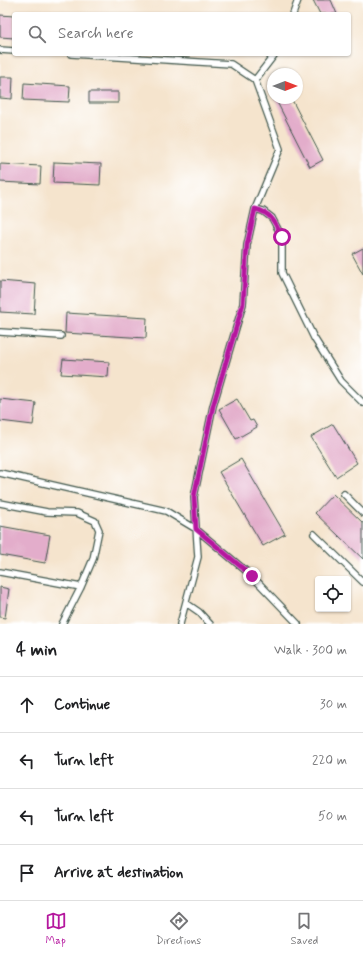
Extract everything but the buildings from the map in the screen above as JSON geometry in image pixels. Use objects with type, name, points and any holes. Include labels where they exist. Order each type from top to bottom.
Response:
[{"type":"lane","points":[[294,12],[298,0]]},
{"type":"lane","points":[[0,50],[12,51]]},
{"type":"lane","points":[[102,56],[231,64],[255,80],[280,148],[255,209],[247,245],[243,304],[213,406],[194,497],[198,557],[180,624]]},
{"type":"lane","points":[[255,80],[273,56]]},
{"type":"lane","points":[[255,209],[263,211],[272,218],[282,237],[282,273],[314,338],[341,381],[363,403]]},
{"type":"lane","points":[[0,332],[61,336]]},
{"type":"lane","points":[[0,473],[166,511],[196,529],[252,576],[298,624]]},
{"type":"lane","points":[[344,494],[363,513]]},
{"type":"lane","points":[[0,503],[48,512],[77,513],[95,521],[99,530],[93,559],[62,624]]},
{"type":"lane","points":[[314,534],[363,582]]},
{"type":"lane","points":[[0,572],[81,586]]},
{"type":"lane","points":[[186,603],[210,624]]},
{"type":"route","points":[[252,576],[196,529],[194,497],[213,406],[243,304],[247,245],[255,209],[263,211],[272,218],[282,237]]}]
